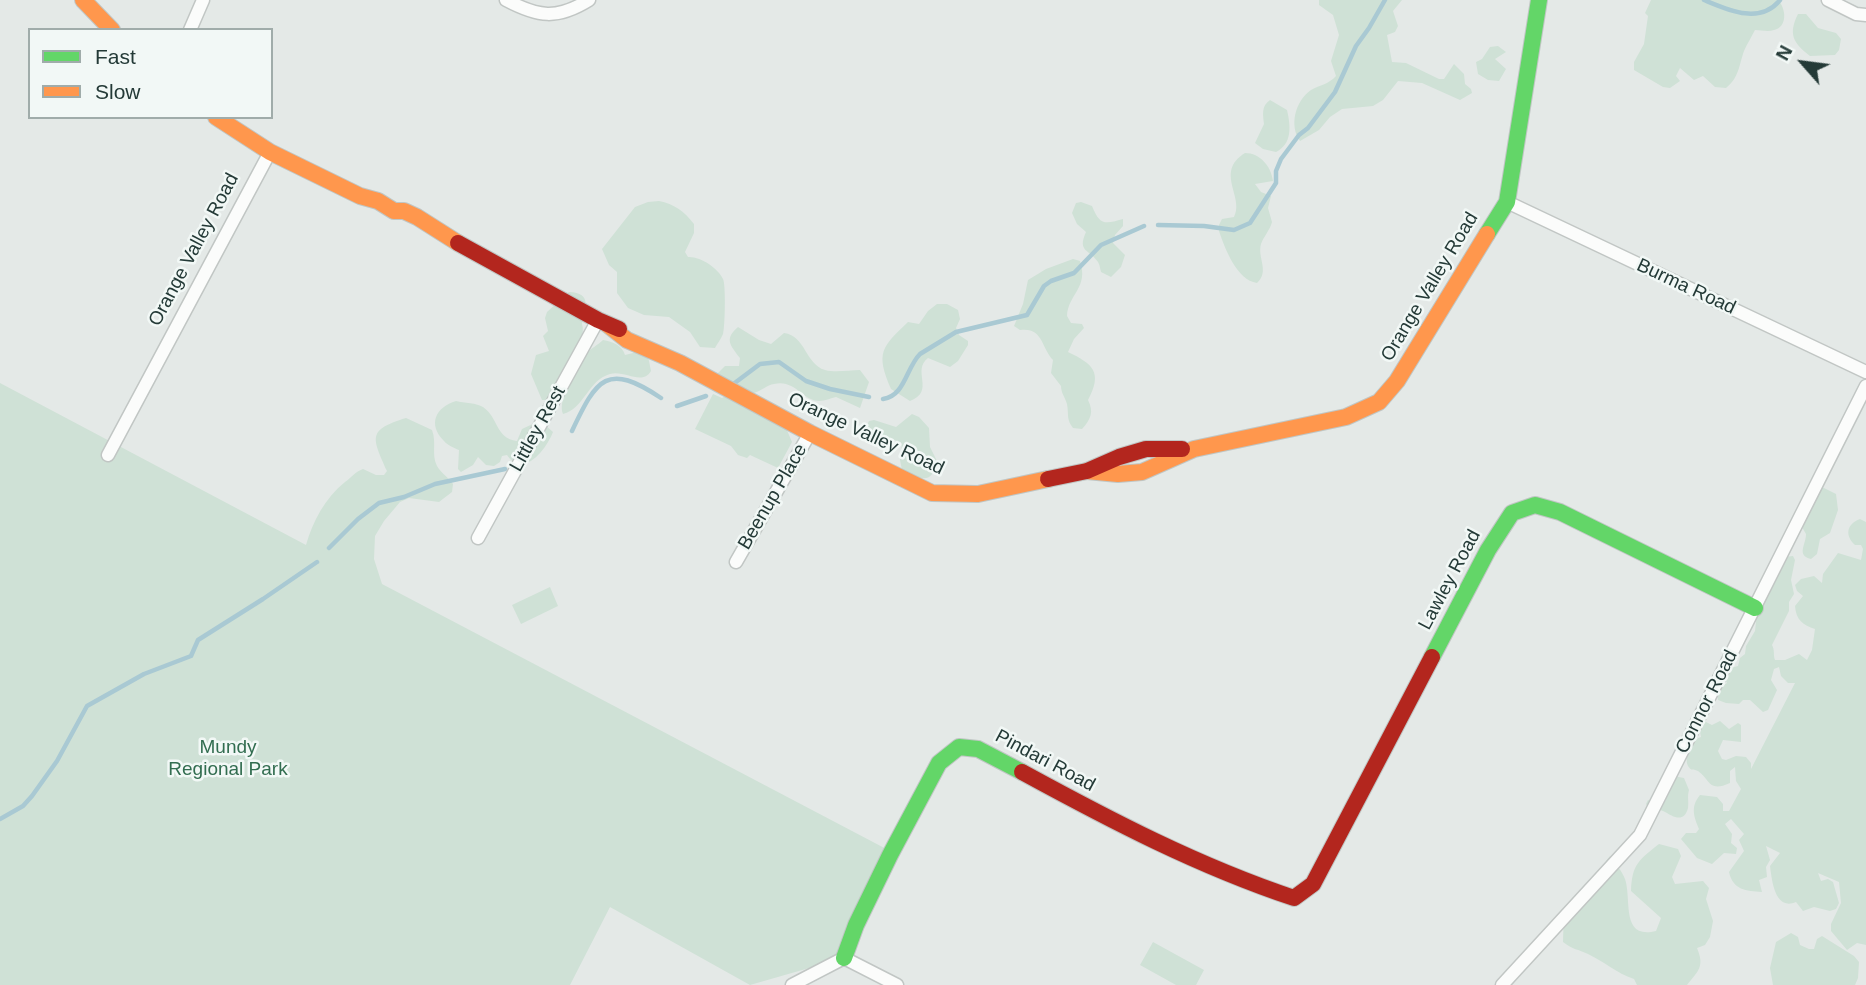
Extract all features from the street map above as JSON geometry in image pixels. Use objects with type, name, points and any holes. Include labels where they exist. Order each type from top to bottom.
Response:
[{"type":"street","points":[[83,0],[110,28]]},
{"type":"street","points":[[191,28],[202,0]]},
{"type":"street","points":[[506,0],[540,14],[571,10],[589,0]]},
{"type":"street","name":"Orange Valley Road","points":[[108,455],[270,152],[359,195],[378,212],[444,236],[603,323],[622,340],[680,363],[810,433],[932,493],[978,494],[1087,471],[1146,449],[1194,449],[1346,417],[1379,402],[1397,381],[1507,202],[1539,0]]},
{"type":"street","points":[[1828,0],[1856,14],[1866,15]]},
{"type":"street","points":[[219,119],[270,152]]},
{"type":"street","name":"Burma Road","points":[[1507,202],[1866,372]]},
{"type":"street","name":"Littley Rest","points":[[478,538],[603,323]]},
{"type":"street","name":"Connor Road","points":[[1502,985],[1640,835],[1866,386]]},
{"type":"street","name":"Beenup Place","points":[[736,562],[810,433]]},
{"type":"street","name":"Lawley Road","points":[[1294,898],[1313,884],[1488,550],[1512,513],[1535,505],[1560,512],[1755,608]]},
{"type":"street","name":"Pindari Road","points":[[844,958],[856,925],[890,855],[939,763],[959,747],[978,749],[1152,840],[1261,888],[1294,898]]},
{"type":"street","points":[[792,985],[844,958],[897,985]]},
{"type":"green space","points":[[1319,0],[1402,0],[1393,11],[1398,26],[1395,32],[1387,35],[1392,62],[1406,63],[1439,79],[1444,79],[1454,64],[1464,74],[1465,84],[1472,93],[1460,100],[1422,83],[1398,81],[1383,100],[1373,106],[1342,109],[1330,117],[1319,130],[1300,141],[1294,121],[1301,100],[1311,90],[1336,76],[1331,61],[1339,35],[1333,15],[1319,5]]},
{"type":"green space","points":[[1651,0],[1778,0],[1783,8],[1784,21],[1779,28],[1769,31],[1755,30],[1744,51],[1736,76],[1726,88],[1715,87],[1703,76],[1694,80],[1680,68],[1676,76],[1680,81],[1670,88],[1663,87],[1634,70],[1634,62],[1644,44],[1648,16],[1645,13]]},
{"type":"green space","points":[[1798,14],[1806,14],[1818,28],[1836,33],[1841,39],[1835,55],[1810,56],[1800,47],[1793,33]]},
{"type":"green space","points":[[1498,46],[1506,52],[1495,59],[1506,69],[1499,81],[1488,80],[1478,74],[1476,62],[1482,59],[1490,47]]},
{"type":"green space","points":[[1270,100],[1287,110],[1289,123],[1288,140],[1276,152],[1263,149],[1255,143],[1264,124],[1264,108]]},
{"type":"green space","points":[[1245,153],[1264,161],[1273,181],[1255,184],[1261,192],[1271,196],[1268,208],[1272,222],[1261,244],[1263,274],[1257,283],[1250,281],[1238,270],[1228,255],[1219,231],[1222,219],[1234,217],[1236,201],[1232,168],[1236,160]]},
{"type":"green space","points":[[659,201],[678,209],[694,224],[694,233],[685,252],[688,257],[698,258],[708,264],[723,279],[724,330],[715,348],[700,347],[690,332],[669,317],[644,315],[628,308],[617,293],[617,272],[609,265],[602,249],[635,207]]},
{"type":"green space","points":[[1076,203],[1092,206],[1104,222],[1123,219],[1123,226],[1115,235],[1113,243],[1125,255],[1121,267],[1111,277],[1101,272],[1098,262],[1083,247],[1086,232],[1077,224],[1072,213]]},
{"type":"green space","points":[[1073,259],[1080,261],[1082,278],[1067,316],[1071,323],[1082,324],[1084,328],[1074,339],[1068,352],[1089,365],[1095,376],[1088,400],[1091,415],[1082,429],[1073,428],[1069,422],[1061,386],[1051,373],[1053,360],[1041,339],[1033,332],[1014,326],[1023,304],[1028,280],[1046,269]]},
{"type":"green space","points":[[569,292],[582,295],[586,303],[581,340],[553,393],[547,400],[542,400],[531,374],[536,355],[549,351],[543,336],[548,331],[545,318],[547,312]]},
{"type":"green space","points":[[937,304],[947,304],[958,310],[960,319],[956,328],[959,335],[968,341],[968,345],[958,361],[950,367],[928,358],[923,363],[921,392],[910,401],[891,389],[882,358],[887,344],[908,322],[919,324]]},
{"type":"green space","points":[[738,327],[771,344],[784,333],[791,335],[797,339],[813,362],[825,370],[860,370],[869,382],[860,408],[836,397],[813,400],[781,383],[754,393],[717,374],[725,366],[739,366],[740,358],[730,342],[731,335]]},
{"type":"green space","points":[[603,340],[617,344],[625,355],[641,351],[648,356],[651,371],[643,377],[616,373],[603,377],[576,406],[563,414],[565,392],[577,366],[586,354]]},
{"type":"green space","name":"Mundy Regional Park","points":[[0,383],[306,545],[321,510],[338,488],[363,469],[376,475],[384,475],[387,471],[376,442],[379,431],[406,418],[432,430],[435,462],[453,484],[452,492],[439,502],[409,498],[400,502],[384,521],[375,536],[374,559],[382,584],[892,852],[844,958],[750,985],[610,907],[570,985],[0,985]]},
{"type":"green space","points":[[713,394],[722,398],[727,395],[786,428],[792,442],[778,468],[750,455],[747,458],[738,455],[731,446],[695,429]]},
{"type":"green space","points":[[456,401],[483,407],[501,432],[510,439],[517,441],[522,429],[537,422],[553,432],[540,454],[527,463],[513,462],[507,455],[502,456],[500,462],[494,466],[486,465],[478,457],[473,465],[461,472],[458,469],[459,450],[444,441],[435,422],[443,407]]},
{"type":"green space","points":[[912,414],[919,417],[929,428],[930,447],[937,461],[932,474],[924,478],[902,470],[902,444],[868,431],[869,421],[896,427]]},
{"type":"green space","points":[[1820,486],[1836,494],[1838,510],[1830,533],[1820,539],[1817,554],[1811,559],[1803,552],[1806,534],[1802,522]]},
{"type":"green space","points":[[1860,519],[1866,522],[1866,945],[1857,943],[1847,950],[1831,931],[1831,924],[1841,903],[1839,882],[1818,873],[1821,881],[1828,879],[1833,882],[1839,903],[1836,909],[1830,911],[1814,907],[1803,911],[1796,902],[1789,904],[1779,899],[1770,866],[1780,853],[1766,846],[1770,860],[1766,867],[1767,877],[1759,880],[1762,892],[1746,890],[1734,883],[1729,872],[1744,851],[1739,840],[1744,834],[1731,819],[1725,824],[1732,834],[1731,843],[1737,848],[1736,854],[1724,853],[1712,864],[1697,858],[1681,839],[1686,833],[1696,833],[1699,829],[1694,808],[1700,795],[1717,797],[1723,804],[1723,811],[1729,811],[1741,789],[1736,781],[1735,767],[1730,771],[1730,783],[1713,786],[1702,774],[1688,766],[1688,753],[1693,740],[1701,737],[1699,726],[1702,720],[1712,725],[1720,721],[1729,729],[1738,723],[1741,725],[1741,742],[1723,740],[1718,751],[1722,759],[1726,760],[1736,756],[1746,757],[1751,763],[1751,769],[1795,683],[1788,683],[1781,676],[1779,667],[1774,669],[1771,680],[1777,690],[1768,710],[1763,712],[1750,700],[1743,700],[1739,704],[1718,700],[1720,690],[1727,683],[1724,678],[1727,669],[1738,666],[1740,658],[1745,654],[1746,646],[1755,631],[1757,613],[1785,557],[1793,556],[1795,560],[1791,580],[1794,594],[1789,602],[1789,611],[1772,645],[1774,658],[1785,660],[1799,654],[1807,660],[1812,650],[1815,629],[1804,624],[1797,615],[1795,606],[1803,596],[1795,585],[1801,579],[1814,576],[1822,583],[1823,574],[1838,553],[1861,560],[1861,545],[1855,545],[1848,534],[1852,524]]},
{"type":"green space","points":[[550,587],[558,606],[521,624],[512,605]]},
{"type":"green space","points":[[1668,775],[1684,778],[1689,790],[1688,808],[1684,816],[1674,817],[1646,804],[1648,800],[1663,803],[1666,800]]},
{"type":"green space","points":[[1659,844],[1678,849],[1681,856],[1672,877],[1675,884],[1703,881],[1709,888],[1706,899],[1713,921],[1710,937],[1705,945],[1697,948],[1700,964],[1687,985],[1637,985],[1634,979],[1563,942],[1564,908],[1571,900],[1592,897],[1608,880],[1606,861],[1610,856],[1625,879],[1632,924],[1645,932],[1656,931],[1661,918],[1631,891],[1635,868],[1646,854]]},
{"type":"green space","points":[[1791,933],[1798,937],[1800,945],[1809,949],[1814,949],[1817,939],[1822,936],[1854,956],[1859,962],[1855,985],[1773,985],[1770,968],[1776,942]]},
{"type":"green space","points":[[1153,942],[1204,970],[1196,985],[1176,985],[1140,965]]},
{"type":"waterway","points":[[1158,225],[1234,230],[1250,223],[1276,183],[1276,171],[1281,159],[1335,92],[1356,46],[1385,0]]},
{"type":"waterway","points":[[1704,0],[1733,11],[1753,14],[1772,8],[1780,0]]},
{"type":"waterway","points":[[883,399],[890,397],[901,387],[920,354],[956,332],[1027,315],[1044,286],[1074,273],[1101,245],[1144,226]]},
{"type":"waterway","points":[[732,385],[760,364],[779,362],[806,381],[869,397]]},
{"type":"waterway","points":[[572,431],[589,398],[606,381],[628,381],[661,398]]},
{"type":"waterway","points":[[677,406],[706,396]]},
{"type":"waterway","points":[[329,548],[358,519],[379,503],[404,497],[435,484],[505,469]]},
{"type":"waterway","points":[[0,819],[23,806],[32,796],[57,761],[87,706],[144,674],[191,656],[198,640],[317,562]]},
{"type":"traffic: fast","points":[[1487,234],[1507,202],[1539,0]]},
{"type":"traffic: fast","points":[[1432,657],[1488,550],[1512,513],[1535,505],[1560,512],[1755,608]]},
{"type":"traffic: fast","points":[[844,958],[856,925],[890,855],[939,763],[959,747],[978,749],[1022,772]]},
{"type":"traffic: slow","points":[[83,0],[110,28]]},
{"type":"traffic: slow","points":[[219,119],[270,152],[360,196],[378,201],[394,211],[404,211],[417,217],[458,243]]},
{"type":"traffic: slow","points":[[1087,471],[1118,474],[1142,472],[1194,449],[1346,417],[1379,402],[1397,381],[1487,234]]},
{"type":"traffic: slow","points":[[608,325],[627,340],[680,363],[810,433],[932,493],[978,494],[1048,479]]},
{"type":"traffic: jam","points":[[458,243],[619,329]]},
{"type":"traffic: jam","points":[[1048,479],[1087,471],[1146,449],[1182,449]]},
{"type":"traffic: jam","points":[[1022,772],[1155,841],[1223,872],[1294,898],[1313,884],[1432,657]]}]
